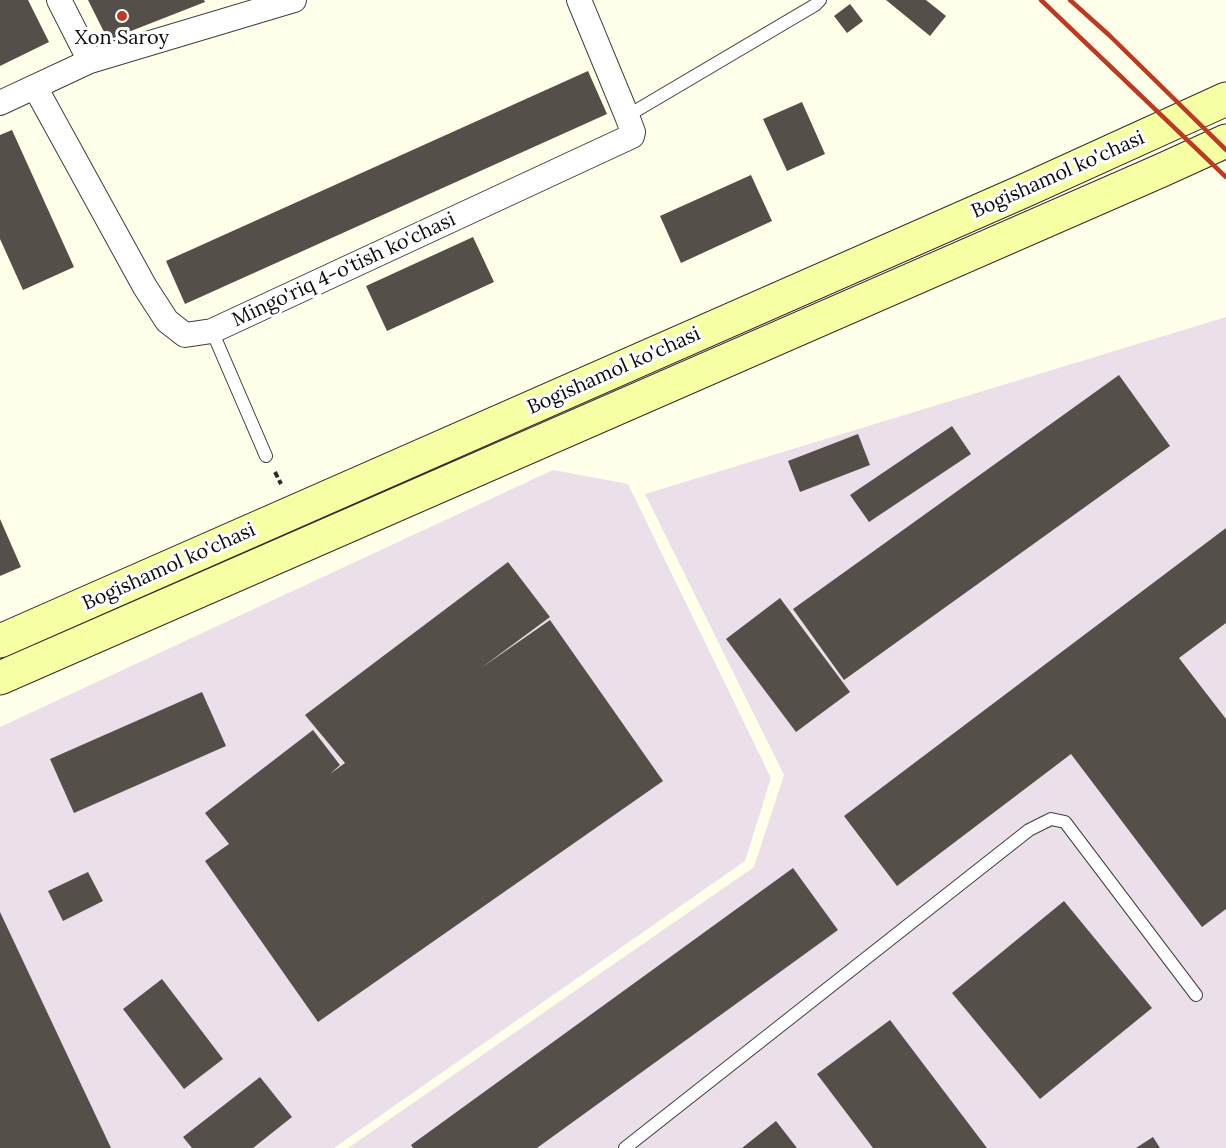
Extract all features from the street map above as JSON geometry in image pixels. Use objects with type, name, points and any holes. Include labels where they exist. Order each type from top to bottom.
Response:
[{"type":"main road","name":"Bogishamol ko'chasi","points":[[0,641],[1015,195],[1226,99]]},
{"type":"main road","name":"Bogishamol ko'chasi","points":[[0,678],[1226,141]]},
{"type":"street","points":[[59,0],[90,61]]},
{"type":"street","points":[[0,103],[90,61],[294,0]]},
{"type":"street","name":"Mingo'riq 4-o'tish ko'chasi","points":[[35,87],[145,287],[167,321],[185,335],[212,331],[632,136],[633,132],[627,116],[579,0]]},
{"type":"lane","points":[[627,116],[820,0]]},
{"type":"lane","points":[[212,331],[266,456]]},
{"type":"lane","points":[[625,1148],[1029,830],[1051,819],[1065,822],[1196,995]]},
{"type":"shaded area","points":[[1226,317],[1226,1148],[348,1148],[754,867],[784,775],[645,494]]},
{"type":"shaded area","points":[[553,470],[628,484],[771,778],[745,861],[334,1148],[0,1148],[0,727]]},
{"type":"building","points":[[0,0],[28,0],[49,42],[0,66]]},
{"type":"building","points":[[88,0],[204,0],[205,2],[108,40]]},
{"type":"building","points":[[886,0],[926,0],[946,16],[930,36]]},
{"type":"building","points":[[850,4],[863,21],[847,33],[834,16]]},
{"type":"building","points":[[588,71],[607,114],[185,304],[166,261]]},
{"type":"building","points":[[802,102],[825,154],[787,171],[763,119]]},
{"type":"building","points":[[12,130],[74,267],[23,290],[0,239],[0,135]]},
{"type":"building","points":[[751,175],[772,221],[681,263],[660,216]]},
{"type":"building","points":[[473,237],[494,282],[387,331],[366,286]]},
{"type":"building","points":[[1119,375],[1170,446],[844,680],[793,609]]},
{"type":"building","points":[[952,426],[971,454],[869,522],[850,495]]},
{"type":"building","points":[[858,434],[870,465],[800,492],[788,461]]},
{"type":"building","points":[[0,519],[21,567],[0,576]]},
{"type":"building","points":[[1226,528],[1226,623],[1179,658],[1226,719],[1226,909],[1202,927],[1071,754],[897,886],[844,816]]},
{"type":"building","points":[[508,562],[550,617],[481,668],[550,620],[663,781],[318,1022],[205,861],[229,844],[205,813],[313,730],[340,765],[330,774],[345,763],[305,715]]},
{"type":"building","points":[[780,598],[850,692],[796,732],[726,639]]},
{"type":"building","points":[[202,692],[226,746],[74,813],[50,759]]},
{"type":"building","points":[[793,868],[838,930],[537,1148],[413,1148],[411,1145]]},
{"type":"building","points":[[88,872],[103,901],[63,921],[48,891]]},
{"type":"building","points":[[1064,901],[1152,1008],[1040,1099],[952,993]]},
{"type":"building","points":[[0,912],[111,1148],[0,1148]]},
{"type":"building","points":[[162,979],[223,1059],[184,1089],[123,1009]]},
{"type":"building","points":[[890,1020],[987,1148],[873,1148],[817,1074]]},
{"type":"building","points":[[260,1077],[292,1117],[253,1148],[192,1148],[183,1137]]},
{"type":"building","points":[[776,1121],[797,1148],[742,1148]]},
{"type":"building","points":[[1153,1137],[1160,1148],[1136,1148]]},
{"type":"railway","points":[[1041,0],[1226,177]]},
{"type":"railway","points":[[1070,0],[1109,35],[1226,150]]},
{"type":"place","name":"Xon Saroy","points":[[122,16]]}]
